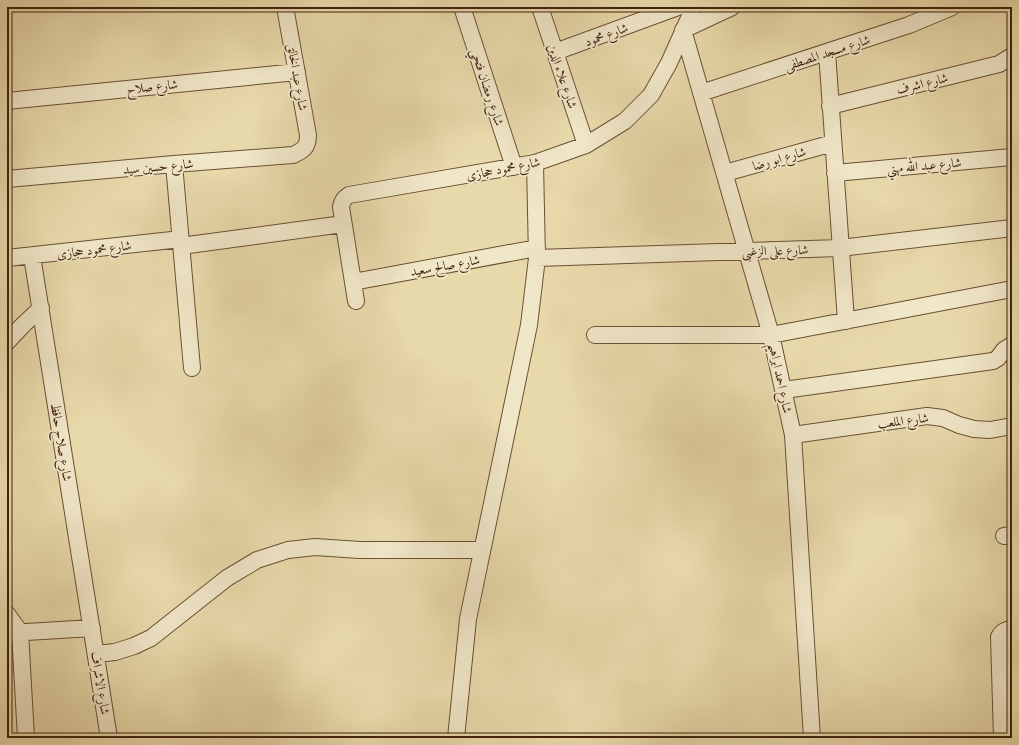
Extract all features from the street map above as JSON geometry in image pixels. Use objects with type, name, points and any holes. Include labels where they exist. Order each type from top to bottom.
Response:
[{"type":"street","name":"شارع عبد الخالق","points":[[285,7],[308,135],[306,147]]},
{"type":"street","name":"شارع رمضان فتحي","points":[[462,7],[514,167]]},
{"type":"street","name":"شارع علاء الدين","points":[[540,7],[586,144]]},
{"type":"street","name":"شارع محمود","points":[[555,52],[678,7]]},
{"type":"street","name":"شارع محمود حجازى","points":[[356,301],[341,207],[341,203],[346,197],[350,195],[535,163],[586,144],[625,121],[651,94],[669,63],[694,7]]},
{"type":"street","points":[[683,30],[732,7]]},
{"type":"street","name":"شارع مسجد المصطفى","points":[[701,93],[909,25],[952,7]]},
{"type":"street","name":"شارع احمد ابراهيم","points":[[683,30],[771,335],[793,435],[812,738]]},
{"type":"street","points":[[827,52],[846,321]]},
{"type":"street","name":"شارع اشرف","points":[[830,106],[999,64],[1012,56]]},
{"type":"street","name":"شارع صلاح","points":[[7,101],[297,72]]},
{"type":"street","name":"شارع ابو رضا","points":[[725,173],[833,143]]},
{"type":"street","name":"شارع حسين سيد","points":[[7,179],[293,155],[302,151],[306,147]]},
{"type":"street","name":"شارع عبد الله مهني","points":[[835,173],[1012,157]]},
{"type":"street","points":[[456,738],[468,619],[529,325],[537,253],[535,163]]},
{"type":"street","points":[[174,164],[192,368]]},
{"type":"street","name":"شارع محمود حجازى","points":[[7,258],[181,243],[343,224]]},
{"type":"street","name":"شارع على الزغبى","points":[[537,253],[747,251],[840,248],[1012,228]]},
{"type":"street","name":"شارع صالح سعيد","points":[[353,282],[537,253]]},
{"type":"street","name":"شارع صلاح حافظ","points":[[32,256],[92,628]]},
{"type":"street","points":[[595,335],[771,335],[1012,289]]},
{"type":"street","points":[[7,342],[41,308]]},
{"type":"street","points":[[784,390],[993,361],[998,358],[1004,350],[1012,345]]},
{"type":"street","name":"شارع الملعب","points":[[793,435],[926,416],[944,418],[959,425],[974,429],[990,430],[1012,426]]},
{"type":"street","points":[[96,654],[116,652],[151,638],[226,578],[257,560],[288,550],[315,547],[360,550],[482,550]]},
{"type":"street","points":[[7,614],[14,632],[26,738]]},
{"type":"street","points":[[14,632],[92,628]]},
{"type":"street","name":"شارع الاشراف","points":[[92,628],[109,738]]},
{"type":"street","points":[[1002,738],[999,640],[1002,632],[1012,629]]}]
